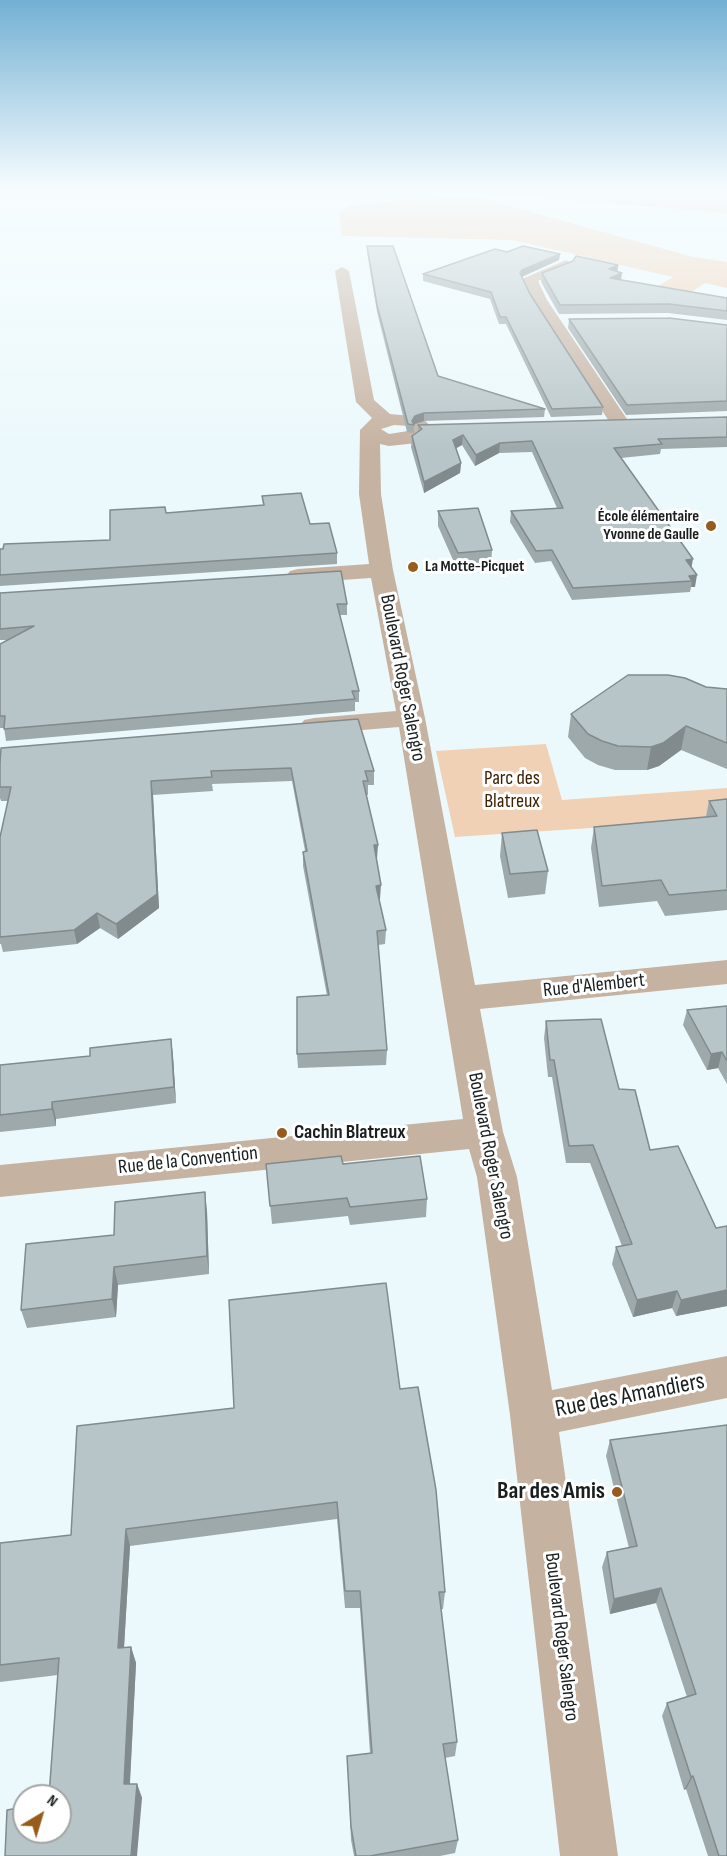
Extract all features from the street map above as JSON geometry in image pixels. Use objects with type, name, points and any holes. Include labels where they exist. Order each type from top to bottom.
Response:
[{"type":"street","points":[[343,276],[365,402],[377,425],[414,421],[417,434]]},
{"type":"street","points":[[538,276],[530,279],[539,300],[619,422]]},
{"type":"street","points":[[553,321],[576,321]]},
{"type":"street","points":[[596,423],[640,422]]},
{"type":"street","name":"Boulevard Roger Salengro","points":[[377,425],[370,460],[370,494],[381,570],[411,718],[484,1132],[497,1177],[533,1415],[589,1856]]},
{"type":"street","points":[[370,460],[417,434],[447,428]]},
{"type":"street","points":[[275,577],[381,570]]},
{"type":"street","points":[[292,728],[411,718]]},
{"type":"street","name":"Rue d'Alembert","points":[[460,999],[727,972]]},
{"type":"street","name":"Rue de la Convention","points":[[0,1181],[484,1132]]},
{"type":"street","name":"Rue des Amandiers","points":[[533,1415],[727,1377]]},
{"type":"green space","points":[[667,276],[727,276],[727,288],[705,283],[670,306],[632,302],[673,277]]},
{"type":"green space","name":"Parc des Blatreux","points":[[546,744],[562,800],[727,788],[727,819],[455,837],[436,751]]},
{"type":"building","points":[[372,276],[403,276],[438,376],[545,409],[424,413],[415,416],[412,421],[414,425],[408,424],[377,305]]},
{"type":"building","points":[[429,276],[521,276],[530,294],[603,407],[552,409],[506,317],[500,317],[491,292]]},
{"type":"building","points":[[543,276],[616,276],[610,278],[727,298],[727,311],[669,304],[560,305]]},
{"type":"building","points":[[669,318],[727,325],[727,401],[627,405],[569,319]]},
{"type":"building","points":[[727,417],[727,437],[658,439],[662,444],[614,448],[693,559],[686,560],[697,575],[689,576],[692,581],[573,588],[552,550],[536,551],[511,511],[563,508],[532,441],[500,443],[476,455],[463,435],[453,440],[461,463],[424,482],[412,436],[422,429],[418,425]]},
{"type":"building","points":[[301,493],[310,524],[329,523],[337,553],[0,575],[0,549],[3,549],[4,544],[110,540],[110,510],[165,507],[166,513],[264,505],[262,496]]},
{"type":"building","points":[[478,508],[492,550],[458,553],[438,511]]},
{"type":"building","points":[[341,571],[347,604],[337,604],[359,691],[352,691],[355,699],[4,729],[5,716],[0,716],[0,644],[34,626],[0,629],[0,593]]},
{"type":"building","points":[[628,675],[668,675],[685,678],[706,687],[727,689],[727,743],[686,726],[663,743],[651,747],[618,746],[588,734],[571,714]]},
{"type":"building","points":[[358,719],[374,771],[365,771],[368,781],[363,781],[378,845],[374,845],[381,885],[376,886],[386,930],[377,931],[387,1050],[297,1054],[297,997],[329,995],[303,852],[307,851],[291,768],[211,771],[212,777],[151,781],[157,894],[116,924],[97,913],[74,930],[0,937],[0,837],[11,787],[0,787],[1,748]]},
{"type":"building","points":[[727,799],[727,890],[669,895],[661,880],[602,886],[594,827],[717,816],[709,801]]},
{"type":"building","points":[[537,830],[548,871],[510,874],[502,833]]},
{"type":"building","points":[[727,1006],[727,1061],[722,1052],[711,1054],[687,1010]]},
{"type":"building","points":[[601,1019],[619,1089],[635,1090],[650,1150],[678,1146],[716,1228],[727,1226],[727,1290],[681,1300],[677,1291],[637,1300],[616,1247],[632,1244],[593,1145],[569,1146],[554,1060],[550,1060],[546,1021]]},
{"type":"building","points":[[171,1039],[174,1087],[52,1102],[52,1109],[0,1115],[0,1065],[90,1056],[90,1048]]},
{"type":"building","points":[[341,1156],[343,1164],[420,1156],[427,1199],[350,1207],[347,1198],[270,1206],[266,1164]]},
{"type":"building","points":[[205,1192],[207,1256],[114,1267],[112,1299],[21,1310],[26,1244],[114,1235],[115,1202]]},
{"type":"building","points":[[386,1283],[400,1389],[418,1387],[436,1490],[445,1592],[439,1592],[457,1742],[443,1744],[458,1840],[370,1856],[356,1856],[351,1827],[347,1756],[372,1753],[360,1591],[345,1591],[337,1502],[126,1529],[118,1648],[131,1647],[124,1784],[137,1784],[131,1856],[5,1856],[7,1810],[12,1809],[12,1844],[72,1844],[72,1784],[50,1784],[59,1658],[0,1665],[0,1543],[71,1535],[77,1426],[234,1408],[229,1300]]},
{"type":"building","points":[[727,1425],[727,1856],[719,1856],[667,1703],[696,1694],[661,1588],[614,1599],[607,1552],[637,1546],[610,1440]]},
{"type":"place","name":"École élémentaire Yvonne de Gaulle","points":[[711,526]]},
{"type":"place","name":"La Motte-Picquet","points":[[413,567]]},
{"type":"place","name":"Cachin Blatreux","points":[[282,1133]]},
{"type":"place","name":"Bar des Amis","points":[[617,1492]]}]
